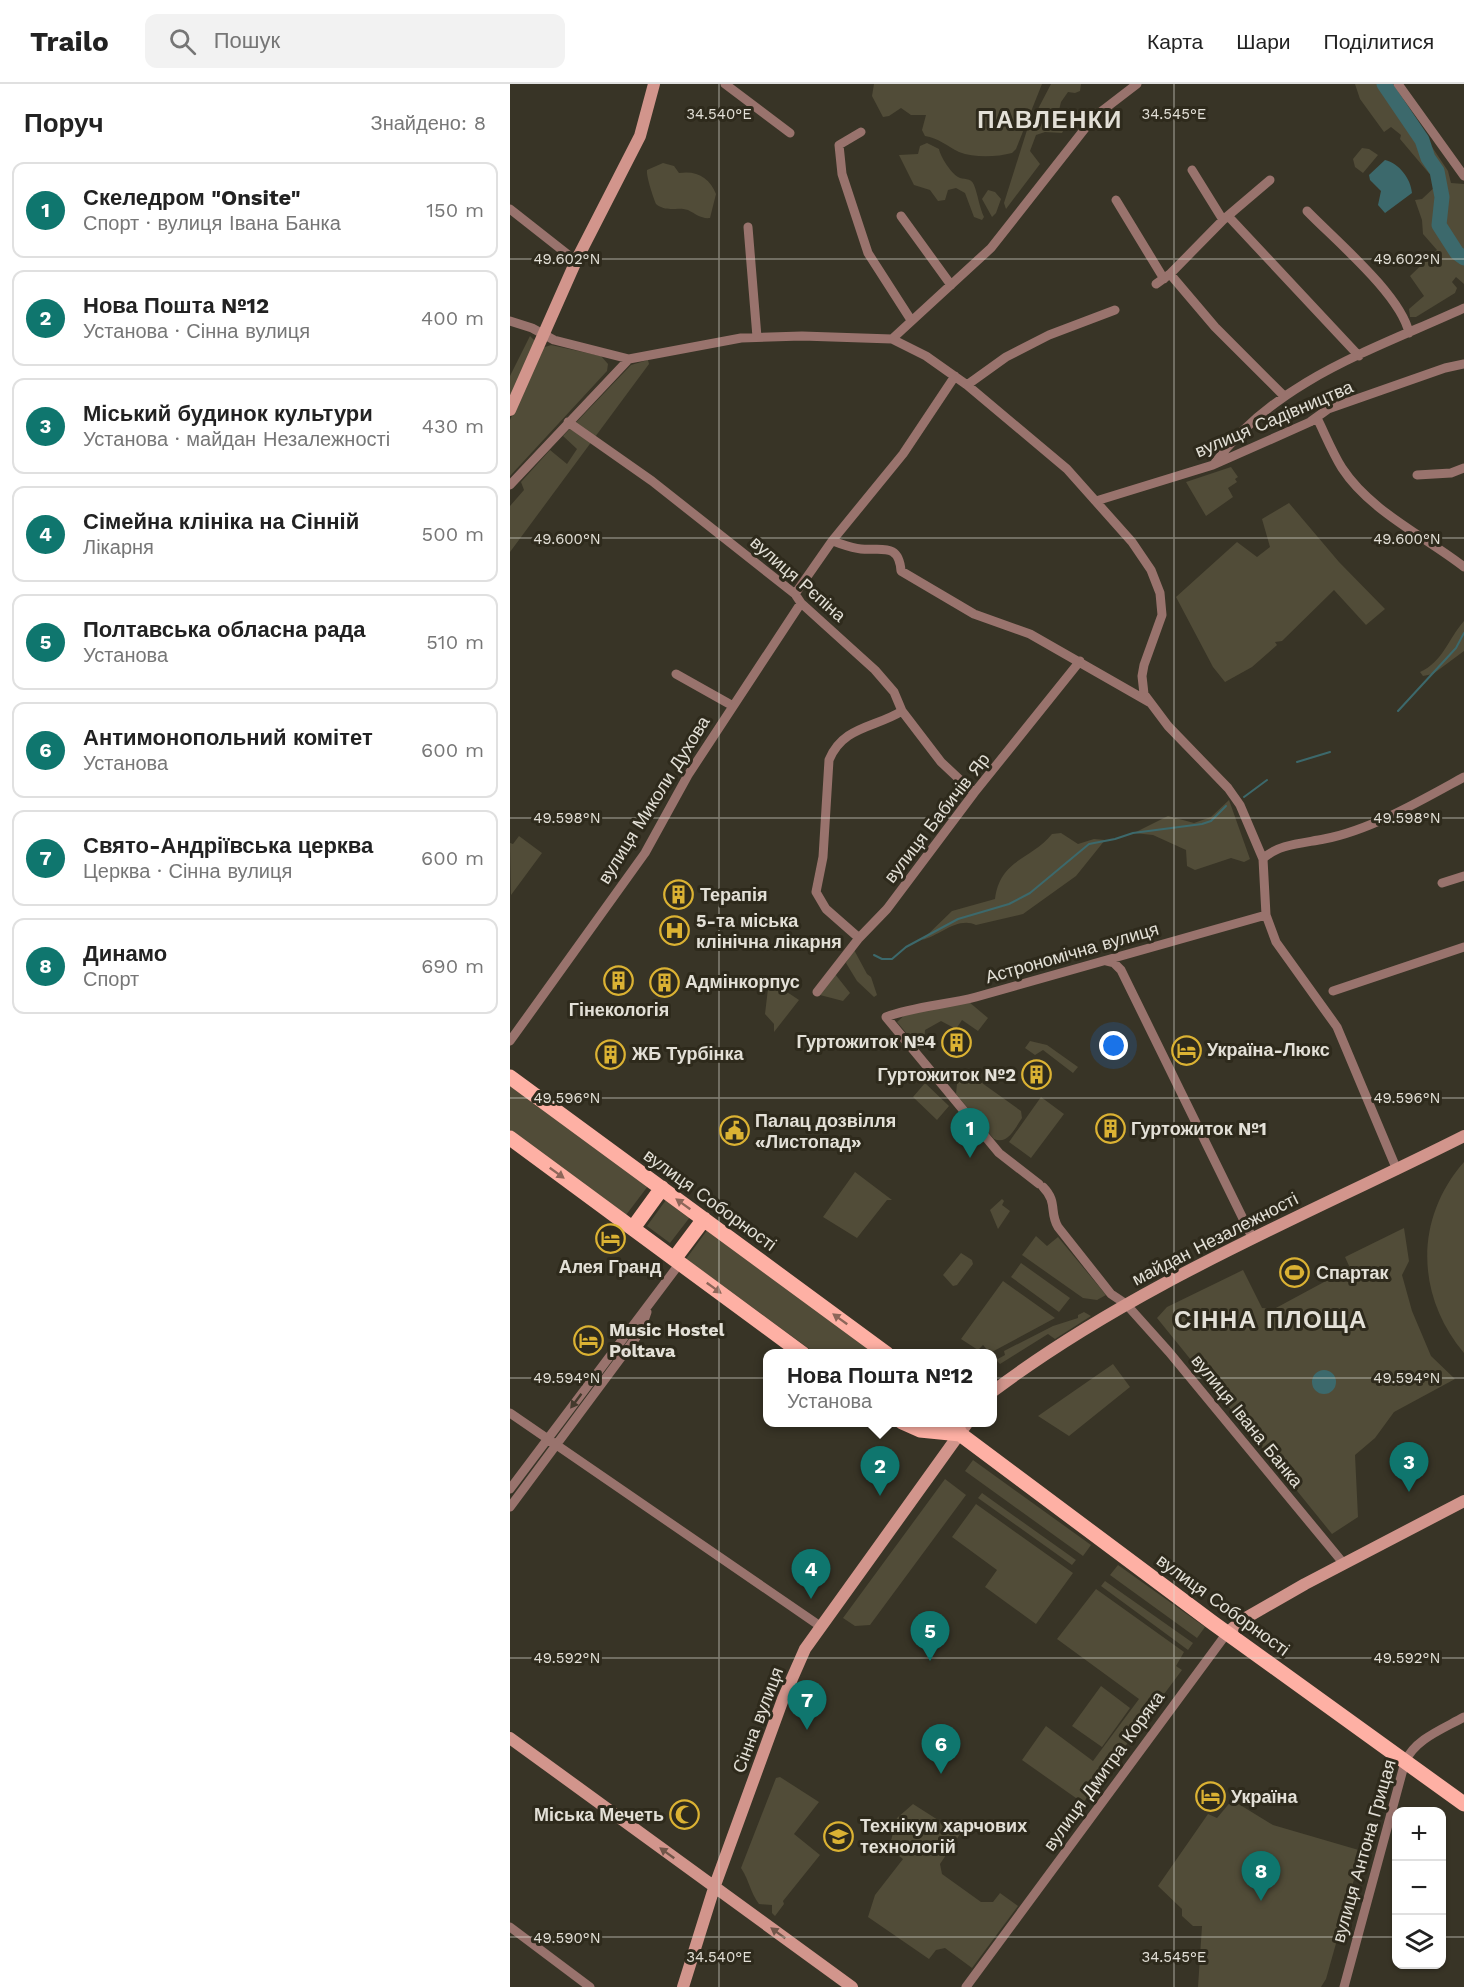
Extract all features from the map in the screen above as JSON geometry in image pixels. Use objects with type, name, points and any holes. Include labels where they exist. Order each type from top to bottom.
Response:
[{"type":"main road","points":[[510,410],[576,261],[640,136],[654,84]]},
{"type":"main road","name":"вулиця Соборності","points":[[510,1077],[882,1349]]},
{"type":"main road","name":"майдан Незалежності","points":[[997,1389],[1020,1371],[1126,1304],[1253,1239],[1464,1137]]},
{"type":"main road","points":[[510,1138],[798,1349]]},
{"type":"main road","points":[[633,1228],[662,1188]]},
{"type":"main road","points":[[677,1261],[704,1219]]},
{"type":"main road","points":[[913,1427],[920,1430],[951,1427]]},
{"type":"main road","name":"Сінна вулиця","points":[[682,1987],[714,1888],[794,1674],[820,1626],[960,1427]]},
{"type":"main road","name":"вулиця Соборності","points":[[962,1427],[1227,1633],[1464,1804]]},
{"type":"main road","points":[[1227,1633],[1244,1619],[1464,1501]]},
{"type":"main road","points":[[510,1738],[852,1987]]},
{"type":"street","points":[[725,84],[790,134]]},
{"type":"street","points":[[892,339],[990,248],[1083,128],[1137,84]]},
{"type":"street","points":[[1398,84],[1442,149],[1464,176]]},
{"type":"street","points":[[861,132],[839,145],[842,174],[872,261],[912,320]]},
{"type":"street","points":[[1192,170],[1226,219],[1359,356]]},
{"type":"street","points":[[1163,279],[1270,180]]},
{"type":"street","points":[[1116,200],[1163,279],[1284,396]]},
{"type":"street","points":[[510,209],[576,261]]},
{"type":"street","points":[[1307,211],[1402,312],[1409,333]]},
{"type":"street","points":[[901,216],[951,285]]},
{"type":"street","points":[[748,227],[757,337]]},
{"type":"street","points":[[1213,465],[1236,438],[1284,396],[1328,368],[1464,308]]},
{"type":"street","points":[[967,385],[1006,357],[1049,335],[1115,310]]},
{"type":"street","points":[[510,321],[532,328],[544,336],[629,359],[725,340],[757,337],[892,339],[926,356],[955,376],[1048,452],[1096,501],[1143,557],[1160,593],[1161,621],[1142,676],[1142,685],[1149,702],[1183,743],[1237,799],[1263,859],[1266,915],[1276,942],[1338,1027],[1397,1170]]},
{"type":"street","points":[[510,485],[629,359]]},
{"type":"street","name":"вулиця Садівництва","points":[[1096,501],[1213,465],[1317,418],[1334,407],[1445,368],[1464,364]]},
{"type":"street","points":[[795,594],[832,541],[903,454],[955,376]]},
{"type":"street","points":[[1317,418],[1342,468],[1353,481],[1390,517],[1464,567]]},
{"type":"street","name":"вулиця Рєпіна","points":[[568,422],[652,481],[795,594],[801,603],[875,670],[894,692],[902,711],[941,762],[974,793]]},
{"type":"street","points":[[1417,475],[1451,473],[1464,468]]},
{"type":"street","points":[[832,541],[858,549],[890,550],[898,557],[901,571],[954,603],[988,620],[1030,634],[1149,702]]},
{"type":"street","name":"вулиця Миколи Духова","points":[[510,1041],[645,853],[688,775],[801,603]]},
{"type":"street","name":"вулиця Бабичів Яр","points":[[817,992],[859,938],[887,909],[974,793],[1080,661]]},
{"type":"street","points":[[676,674],[733,706]]},
{"type":"street","points":[[859,938],[826,909],[816,892],[823,856],[829,760],[836,747],[848,735],[863,726],[902,711]]},
{"type":"street","points":[[1263,859],[1267,855],[1294,844],[1327,839],[1366,827],[1464,777]]},
{"type":"street","points":[[1442,883],[1464,876]]},
{"type":"street","name":"Астрономічна вулиця","points":[[886,1017],[908,1008],[960,1001],[1266,915]]},
{"type":"street","points":[[1333,991],[1464,947]]},
{"type":"street","points":[[1121,970],[1125,961],[1138,952]]},
{"type":"street","points":[[1102,961],[1114,963],[1121,970],[1253,1239]]},
{"type":"street","name":"вулиця Івана Банка","points":[[886,1017],[999,1153],[1041,1185],[1054,1200],[1054,1217],[1058,1227],[1111,1294],[1126,1304],[1175,1359],[1344,1564]]},
{"type":"street","points":[[510,1489],[650,1304],[677,1261]]},
{"type":"street","points":[[510,1508],[640,1332],[650,1304]]},
{"type":"street","points":[[510,1413],[820,1626]]},
{"type":"street","name":"вулиця Дмитра Коряка","points":[[966,1987],[1227,1633]]},
{"type":"street","name":"вулиця Антона Грицая","points":[[1344,1987],[1410,1750],[1464,1717]]},
{"type":"street","points":[[510,1928],[590,1987]]},
{"type":"shaded area","points":[[874,84],[1042,84],[1016,149],[1012,153],[986,156],[959,152],[938,140],[925,136],[922,130],[926,115],[911,115],[901,108],[883,117],[872,96]]},
{"type":"shaded area","points":[[1051,84],[1081,84],[1080,91],[1068,92],[1061,102],[1058,114],[1068,122],[1062,133],[1045,132],[1036,135],[1030,151],[1040,164],[1006,209],[1004,203],[1027,130]]},
{"type":"shaded area","points":[[1355,84],[1390,84],[1448,171],[1451,183],[1464,184],[1464,284],[1456,277],[1452,282],[1457,288],[1455,293],[1416,317],[1410,317],[1409,309],[1424,296],[1410,276],[1437,250],[1423,234],[1422,220],[1415,200],[1422,199],[1438,184],[1400,139],[1401,135],[1391,127],[1384,132],[1360,99]]},
{"type":"shaded area","points":[[927,143],[939,149],[941,156],[955,175],[973,182],[984,217],[982,220],[974,217],[965,193],[956,188],[948,190],[945,200],[938,201],[930,190],[914,185],[899,155],[918,154],[920,146]]},
{"type":"shaded area","points":[[1362,148],[1369,149],[1378,155],[1363,173],[1355,167],[1353,159]]},
{"type":"shaded area","points":[[663,163],[674,166],[679,173],[686,172],[702,176],[710,184],[716,194],[710,218],[701,217],[688,210],[668,209],[656,204],[647,170]]},
{"type":"shaded area","points":[[988,190],[995,192],[1001,199],[992,217],[982,199]]},
{"type":"shaded area","points":[[530,336],[535,341],[510,397],[510,376]]},
{"type":"shaded area","points":[[551,345],[601,356],[608,364],[607,371],[510,476],[510,420],[542,348]]},
{"type":"shaded area","points":[[648,360],[649,364],[510,552],[510,506],[524,490],[521,482],[550,450],[567,464],[577,449],[563,436],[631,365]]},
{"type":"shaded area","points":[[1231,467],[1238,477],[1235,479],[1237,482],[1228,488],[1233,497],[1206,516],[1186,482]]},
{"type":"shaded area","points":[[1289,503],[1339,562],[1385,609],[1366,625],[1334,590],[1282,641],[1275,642],[1277,645],[1252,667],[1225,682],[1213,667],[1176,597],[1237,542],[1257,557],[1270,547],[1262,519]]},
{"type":"shaded area","points":[[1464,621],[1464,651],[1433,674],[1423,676],[1420,672],[1428,668],[1440,656]]},
{"type":"shaded area","points":[[1229,800],[1250,859],[1244,862],[1231,858],[1195,870],[1187,866],[1186,850],[1153,835],[1134,833],[1168,816],[1194,823],[1211,817]]},
{"type":"shaded area","points":[[1061,833],[1078,844],[1094,839],[1105,840],[1076,876],[1023,914],[976,925],[962,923],[922,940],[952,911],[995,899],[998,886],[1010,868],[1044,843],[1052,834]]},
{"type":"shaded area","points":[[519,836],[542,853],[511,895],[510,843],[513,844]]},
{"type":"shaded area","points":[[853,948],[867,974],[871,977],[877,995],[874,997],[857,981],[846,963]]},
{"type":"shaded area","points":[[835,974],[850,993],[843,1001],[820,995]]},
{"type":"shaded area","points":[[769,980],[799,1000],[774,1032],[774,1024],[765,1014]]},
{"type":"shaded area","points":[[969,1002],[988,1018],[978,1031],[962,1020],[956,1029],[941,1021],[925,1030],[924,1046],[918,1047],[897,1022],[907,1013]]},
{"type":"shaded area","points":[[1030,1041],[1047,1045],[1078,1067],[1073,1073],[1043,1050],[1035,1055],[1025,1048]]},
{"type":"shaded area","points":[[968,1073],[1021,1111],[1022,1118],[1007,1138],[994,1139],[956,1094],[957,1084]]},
{"type":"shaded area","points":[[925,1083],[949,1106],[937,1120],[913,1097]]},
{"type":"shaded area","points":[[510,1084],[648,1186],[626,1215],[510,1130]]},
{"type":"shaded area","points":[[1041,1097],[1064,1114],[1031,1158],[1009,1142]]},
{"type":"shaded area","points":[[1464,1162],[1464,1353],[1448,1331],[1437,1307],[1430,1283],[1427,1258],[1429,1232],[1436,1208],[1448,1184]]},
{"type":"shaded area","points":[[855,1172],[892,1200],[887,1200],[857,1238],[823,1217]]},
{"type":"shaded area","points":[[1002,1199],[1004,1201],[1002,1205],[1010,1211],[998,1229],[990,1210]]},
{"type":"shaded area","points":[[666,1200],[690,1217],[670,1243],[647,1226]]},
{"type":"shaded area","points":[[1404,1228],[1409,1261],[1402,1275],[1412,1311],[1431,1356],[1455,1379],[1394,1412],[1375,1438],[1355,1455],[1358,1517],[1332,1534],[1157,1318],[1167,1307],[1243,1270],[1262,1308],[1274,1309],[1350,1268],[1345,1257]]},
{"type":"shaded area","points":[[708,1229],[873,1349],[810,1349],[686,1259]]},
{"type":"shaded area","points":[[1036,1236],[1047,1246],[1058,1237],[1106,1295],[1097,1300],[1083,1298],[1022,1255]]},
{"type":"shaded area","points":[[961,1253],[972,1260],[973,1264],[957,1285],[953,1286],[943,1275]]},
{"type":"shaded area","points":[[1021,1263],[1070,1298],[1059,1312],[1011,1277]]},
{"type":"shaded area","points":[[1003,1281],[1055,1318],[997,1349],[986,1349],[983,1345],[976,1349],[961,1339]]},
{"type":"shaded area","points":[[1084,1312],[1091,1316],[1055,1339],[1048,1334],[1000,1364],[997,1361],[1005,1355],[1004,1351],[1053,1326],[1078,1318],[1078,1315]]},
{"type":"shaded area","points":[[1113,1364],[1130,1387],[1069,1436],[1038,1416]]},
{"type":"shaded area","points":[[973,1460],[1091,1545],[1083,1556],[965,1471]]},
{"type":"shaded area","points":[[945,1479],[966,1495],[870,1625],[855,1626],[843,1618]]},
{"type":"shaded area","points":[[982,1493],[1076,1560],[1072,1565],[978,1498]]},
{"type":"shaded area","points":[[976,1504],[1073,1573],[1036,1624],[985,1587],[997,1570],[952,1537]]},
{"type":"shaded area","points":[[1118,1565],[1205,1627],[1197,1638],[1110,1575]]},
{"type":"shaded area","points":[[1105,1581],[1193,1643],[1188,1650],[1101,1586]]},
{"type":"shaded area","points":[[1096,1589],[1184,1652],[1176,1666],[1182,1670],[1083,1803],[1022,1760],[1046,1726],[1093,1761],[1139,1699],[1057,1639]]},
{"type":"shaded area","points":[[1101,1686],[1130,1708],[1102,1747],[1072,1726]]},
{"type":"shaded area","points":[[780,1777],[819,1802],[794,1834],[820,1855],[783,1901],[784,1904],[775,1916],[772,1913],[772,1905],[759,1904],[741,1868],[776,1778]]},
{"type":"shaded area","points":[[1232,1800],[1273,1825],[1362,1851],[1326,1979],[1321,1987],[1198,1987],[1202,1926],[1193,1926],[1182,1916],[1182,1909],[1158,1886],[1208,1814],[1217,1818]]},
{"type":"shaded area","points":[[913,1804],[960,1834],[940,1864],[942,1874],[981,1902],[993,1902],[1000,1893],[1018,1906],[972,1968],[945,1948],[936,1950],[929,1959],[868,1917],[875,1895],[903,1859],[889,1848],[897,1818]]},
{"type":"water","points":[[1385,160],[1395,164],[1403,172],[1412,193],[1385,213],[1378,205],[1381,191],[1370,180],[1369,175]]},
{"type":"water","points":[[1324,1370],[1332,1374],[1336,1382],[1332,1390],[1324,1394],[1316,1390],[1312,1382],[1316,1374]]},
{"type":"waterway","points":[[1384,84],[1422,140],[1428,158],[1437,171],[1442,197],[1439,225],[1457,253],[1464,258]]},
{"type":"waterway","points":[[1398,711],[1456,648],[1464,633]]},
{"type":"waterway","points":[[1297,762],[1330,752]]},
{"type":"waterway","points":[[1244,797],[1267,780]]},
{"type":"waterway","points":[[874,955],[882,959],[892,959],[906,947],[958,919],[1009,904],[1030,893],[1089,844],[1133,833],[1202,824],[1211,821],[1226,806]]},
{"type":"place","name":"Терапія","points":[[679,895]]},
{"type":"place","name":"5-та міська клінічна лікарня","points":[[675,931]]},
{"type":"place","name":"Гінекологія","points":[[619,981]]},
{"type":"place","name":"Адмінкорпус","points":[[664,982]]},
{"type":"place","name":"Гуртожиток №4","points":[[957,1042]]},
{"type":"place","name":"Україна-Люкс","points":[[1186,1050]]},
{"type":"place","name":"ЖБ Турбінка","points":[[611,1054]]},
{"type":"place","name":"Гуртожиток №2","points":[[1037,1075]]},
{"type":"place","name":"Гуртожиток №1","points":[[1110,1129]]},
{"type":"place","name":"Палац дозвілля «Листопад»","points":[[734,1131]]},
{"type":"place","name":"Скеледром \"Onsite\"","points":[[970,1158]]},
{"type":"place","name":"Алея Гранд","points":[[610,1238]]},
{"type":"place","name":"Спартак","points":[[1295,1273]]},
{"type":"place","name":"Music Hostel Poltava","points":[[588,1340]]},
{"type":"place","name":"Міський будинок культури","points":[[1409,1492]]},
{"type":"place","name":"Нова Пошта №12","points":[[880,1496]]},
{"type":"place","name":"Сімейна клініка на Сінній","points":[[811,1599]]},
{"type":"place","name":"Полтавська обласна рада","points":[[930,1661]]},
{"type":"place","name":"Свято-Андріївська церква","points":[[807,1730]]},
{"type":"place","name":"Антимонопольний комітет","points":[[941,1774]]},
{"type":"place","name":"Україна","points":[[1210,1797]]},
{"type":"place","name":"Міська Мечеть","points":[[685,1815]]},
{"type":"place","name":"Технікум харчових технологій","points":[[839,1836]]},
{"type":"place","name":"Динамо","points":[[1261,1901]]},
{"type":"district","name":"ПАВЛЕНКИ","points":[[1050,120]]},
{"type":"district","name":"СІННА ПЛОЩА","points":[[1271,1320]]}]
